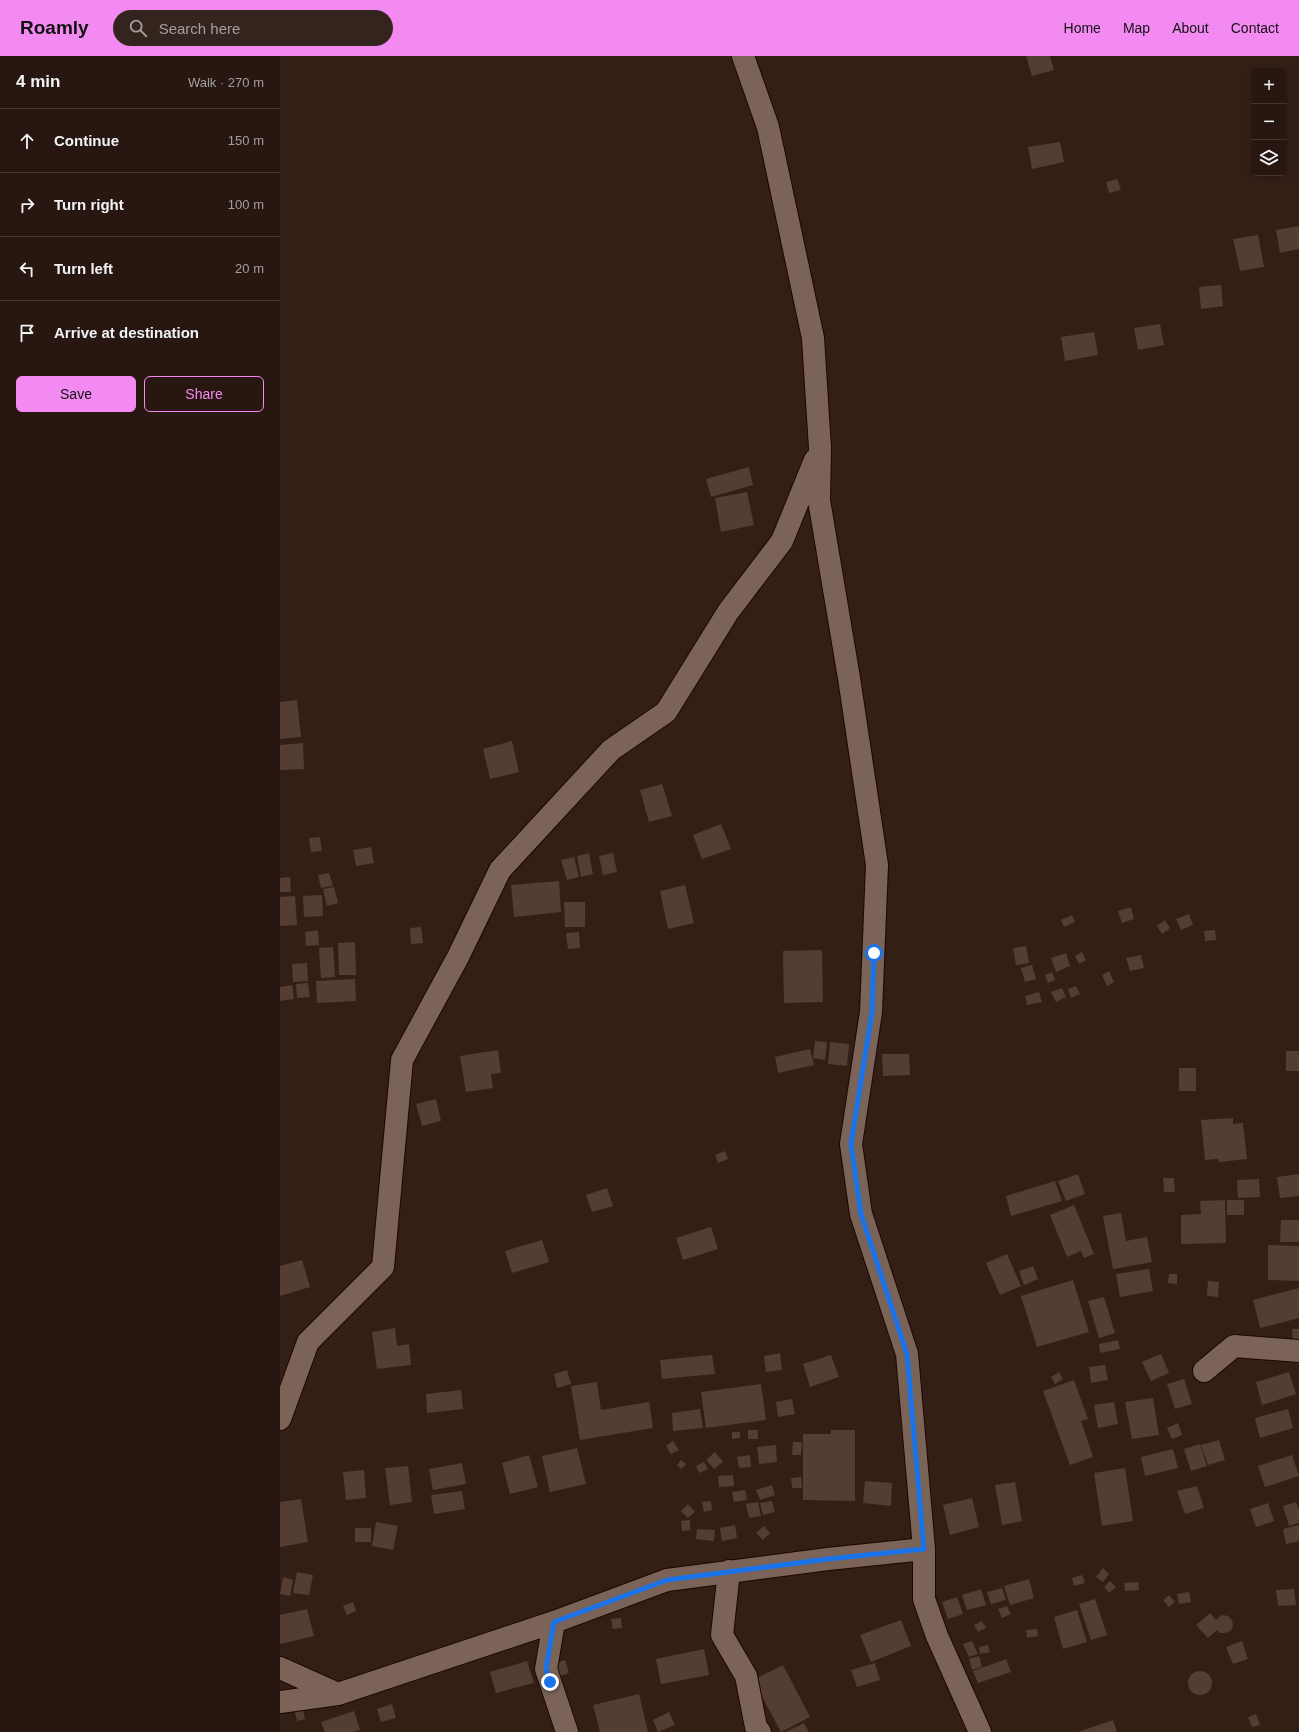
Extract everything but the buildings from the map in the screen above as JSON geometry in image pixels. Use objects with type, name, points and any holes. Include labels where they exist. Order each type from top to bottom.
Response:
[{"type":"street","points":[[743,56],[768,127],[813,338],[820,448],[819,500],[849,678],[877,864],[872,1012],[851,1144],[861,1214],[907,1354],[924,1549],[924,1599],[937,1636],[980,1732]]},
{"type":"street","points":[[280,1419],[308,1342],[383,1267],[402,1060],[458,957],[500,870],[611,750],[666,712],[728,612],[782,541],[820,448]]},
{"type":"street","points":[[1204,1371],[1234,1346],[1299,1351]]},
{"type":"street","points":[[280,1702],[338,1694],[554,1622],[667,1580],[729,1571],[924,1549]]},
{"type":"street","points":[[729,1571],[722,1635],[746,1676],[756,1727],[760,1732]]},
{"type":"street","points":[[554,1622],[546,1669],[567,1732]]},
{"type":"street","points":[[280,1668],[338,1694]]},
{"type":"route","points":[[550,1682],[546,1669],[554,1622],[667,1580],[828,1559],[924,1549],[907,1354],[861,1214],[851,1144],[872,1012],[874,953]]}]
